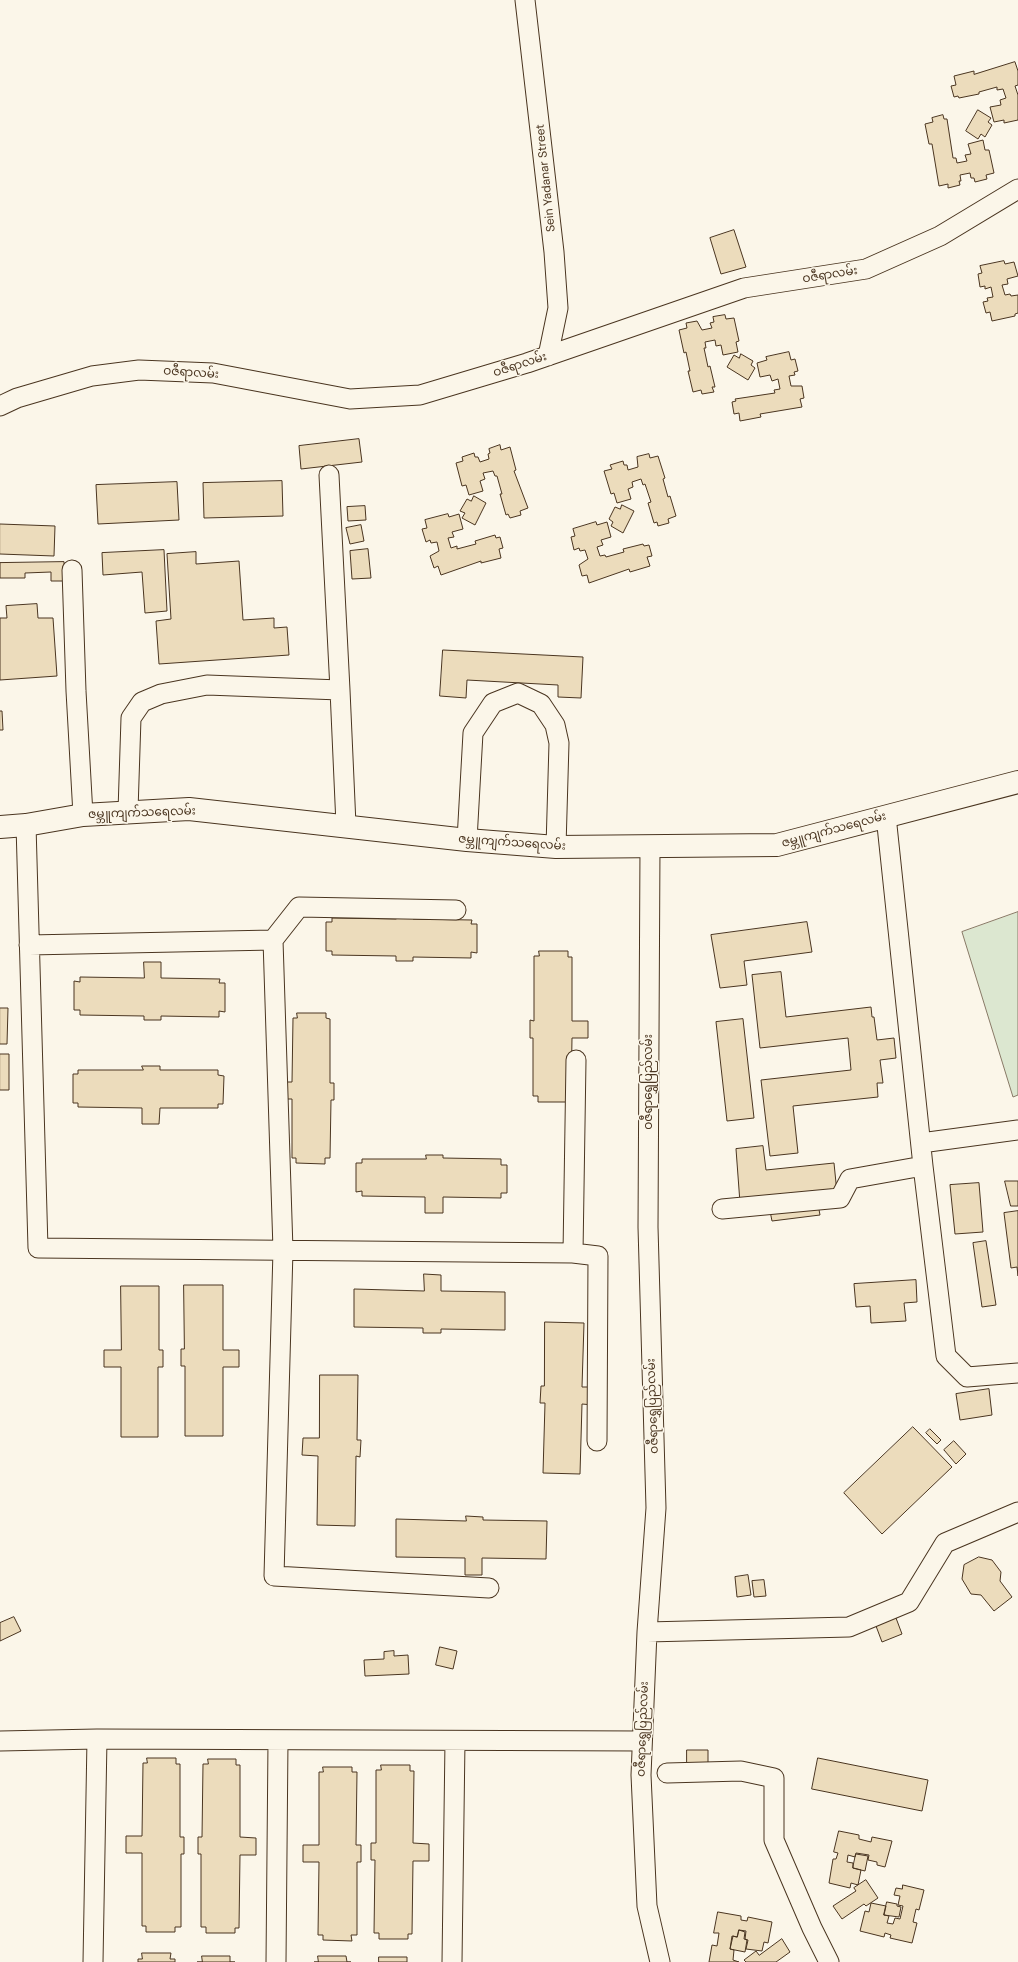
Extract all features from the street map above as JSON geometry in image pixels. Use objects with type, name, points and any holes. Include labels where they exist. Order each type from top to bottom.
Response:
[{"type":"main road","name":"ဇမ္ဘူကျက်သရေလမ်း","points":[[0,827],[26,825],[83,815],[128,811],[189,809],[467,840],[556,847],[777,845],[1018,782]]},
{"type":"street","name":"Sein Yadanar Street","points":[[526,0],[552,236],[558,308],[548,356]]},
{"type":"street","name":"ဝဇီရာလမ်း","points":[[0,406],[17,398],[92,376],[138,370],[213,373],[350,399],[420,395],[548,356],[744,288],[866,269],[940,236],[1018,189]]},
{"type":"street","points":[[329,475],[346,826]]},
{"type":"street","points":[[72,570],[76,691],[83,815]]},
{"type":"street","points":[[128,811],[131,718],[142,702],[161,694],[207,686],[340,690]]},
{"type":"street","points":[[467,840],[472,733],[492,703],[518,693],[541,704],[555,726],[559,743],[556,847]]},
{"type":"street","points":[[886,816],[923,1166],[946,1356],[967,1377],[1018,1372]]},
{"type":"street","points":[[26,825],[38,1248],[573,1252],[598,1256],[597,1441]]},
{"type":"street","name":"ဝဇီရာရွှေပြည်လမ်း","points":[[650,847],[648,1227],[656,1508],[647,1632],[641,1775],[646,1906],[660,1962]]},
{"type":"street","points":[[456,910],[299,907],[273,940],[283,1250],[274,1576],[489,1588]]},
{"type":"street","points":[[29,944],[273,940]]},
{"type":"street","points":[[573,1252],[576,1060]]},
{"type":"street","points":[[921,1143],[1018,1130]]},
{"type":"street","points":[[722,1209],[840,1198],[850,1179],[923,1166]]},
{"type":"street","points":[[647,1632],[849,1627],[909,1602],[945,1543],[1018,1512]]},
{"type":"street","points":[[93,1962],[97,1740]]},
{"type":"street","points":[[0,1741],[642,1741]]},
{"type":"street","points":[[276,1962],[278,1741]]},
{"type":"street","points":[[452,1962],[455,1741]]},
{"type":"street","points":[[667,1773],[741,1771],[774,1778],[774,1840],[812,1928],[830,1962]]},
{"type":"green space","points":[[1018,912],[1018,1095],[1013,1097],[962,932]]},
{"type":"building","points":[[1015,62],[1018,71],[1018,85],[1015,86],[1018,95],[1018,120],[1004,123],[1004,120],[994,122],[990,107],[1001,105],[1000,100],[1006,98],[1003,89],[997,90],[997,87],[979,92],[979,94],[959,98],[958,96],[954,97],[951,86],[956,85],[954,76],[974,71],[974,74]]},
{"type":"building","points":[[978,110],[991,118],[988,122],[992,125],[985,137],[981,134],[978,139],[966,131]]},
{"type":"building","points":[[943,115],[944,119],[947,119],[953,158],[956,158],[957,163],[967,161],[965,155],[971,154],[968,144],[983,140],[985,150],[989,150],[994,173],[986,175],[987,179],[975,182],[974,178],[971,178],[970,173],[960,175],[960,185],[948,188],[948,184],[939,186],[932,144],[929,144],[925,124],[933,122],[932,118]]},
{"type":"building","points":[[734,230],[746,267],[721,274],[710,238]]},
{"type":"building","points":[[1004,261],[1005,264],[1014,262],[1018,276],[1007,279],[1008,284],[1002,285],[1005,295],[1018,295],[1018,313],[1015,314],[1015,316],[992,321],[990,312],[986,313],[983,302],[988,301],[987,298],[993,297],[991,287],[985,289],[985,286],[980,287],[978,274],[982,273],[980,266]]},
{"type":"building","points":[[725,315],[726,319],[734,318],[739,341],[736,342],[738,352],[723,355],[721,345],[716,346],[715,340],[705,342],[706,348],[704,348],[708,367],[710,366],[715,387],[712,387],[714,392],[702,394],[701,390],[693,392],[688,371],[690,371],[686,352],[684,353],[679,330],[687,328],[686,323],[697,321],[702,330],[712,328],[710,323],[714,322],[713,317]]},
{"type":"building","points":[[789,352],[791,360],[795,359],[798,371],[794,372],[795,375],[789,376],[791,386],[802,386],[804,398],[800,399],[802,407],[760,414],[761,417],[740,421],[739,413],[734,414],[732,402],[736,401],[735,399],[775,393],[774,390],[780,389],[778,379],[772,381],[770,375],[760,377],[757,363],[767,360],[766,357]]},
{"type":"building","points":[[741,354],[753,361],[751,365],[755,368],[748,380],[727,367],[734,355],[739,358]]},
{"type":"building","points":[[359,439],[362,462],[301,469],[299,446]]},
{"type":"building","points":[[500,445],[501,450],[510,447],[516,470],[514,471],[528,508],[520,511],[521,515],[510,518],[508,514],[506,515],[497,476],[495,476],[493,471],[483,473],[485,479],[480,481],[483,491],[469,495],[466,485],[462,486],[456,463],[463,461],[462,457],[474,453],[475,457],[478,457],[480,462],[489,459],[489,449]]},
{"type":"building","points":[[649,454],[650,458],[658,456],[665,478],[663,479],[668,497],[670,496],[676,516],[668,519],[669,523],[658,526],[657,522],[654,523],[648,503],[651,502],[645,484],[643,485],[641,479],[632,482],[633,487],[628,489],[631,499],[617,503],[614,493],[611,494],[604,471],[612,469],[610,465],[623,461],[624,465],[627,465],[628,470],[638,467],[637,457]]},
{"type":"building","points":[[282,481],[283,516],[204,518],[203,483]]},
{"type":"building","points":[[177,482],[179,520],[98,524],[96,485]]},
{"type":"building","points":[[474,496],[486,503],[475,525],[462,518],[465,513],[460,511],[467,499],[471,501]]},
{"type":"building","points":[[622,505],[634,511],[623,533],[611,526],[613,522],[609,519],[615,507],[620,509]]},
{"type":"building","points":[[365,506],[366,520],[348,521],[347,507]]},
{"type":"building","points":[[448,514],[449,517],[459,514],[463,529],[452,532],[454,537],[448,538],[451,548],[457,546],[457,549],[476,544],[475,541],[495,535],[496,538],[500,537],[503,548],[499,549],[501,558],[481,563],[481,561],[441,575],[438,566],[434,568],[430,556],[439,551],[437,542],[431,543],[430,540],[426,542],[422,529],[427,528],[425,520]]},
{"type":"building","points":[[596,522],[597,525],[607,522],[611,537],[601,540],[603,545],[597,547],[600,556],[605,555],[606,557],[624,552],[623,549],[643,544],[644,546],[649,545],[652,556],[647,557],[650,566],[630,572],[629,569],[589,583],[587,575],[582,576],[579,565],[588,559],[585,550],[580,551],[579,548],[574,550],[571,537],[575,536],[573,529]]},
{"type":"building","points":[[0,524],[55,526],[54,556],[0,554]]},
{"type":"building","points":[[361,525],[364,541],[350,544],[346,528]]},
{"type":"building","points":[[368,549],[371,578],[352,579],[350,551]]},
{"type":"building","points":[[164,550],[167,611],[145,613],[142,572],[103,575],[102,553]]},
{"type":"building","points":[[196,552],[196,564],[239,561],[243,620],[274,618],[274,628],[287,627],[289,655],[159,664],[156,621],[171,619],[167,554]]},
{"type":"building","points":[[64,562],[65,581],[51,581],[51,572],[25,573],[25,578],[0,578],[0,563]]},
{"type":"building","points":[[37,604],[38,618],[53,618],[57,676],[0,680],[0,618],[7,618],[6,606]]},
{"type":"building","points":[[443,650],[583,657],[581,698],[558,697],[558,685],[467,680],[466,698],[440,696]]},
{"type":"building","points":[[0,711],[2,711],[3,730],[0,730]]},
{"type":"building","points":[[396,911],[413,912],[413,919],[472,920],[471,924],[477,924],[477,953],[471,952],[471,958],[413,957],[413,961],[396,961],[396,956],[332,955],[332,951],[326,951],[326,922],[332,922],[332,918],[396,919]]},
{"type":"building","points":[[807,922],[812,952],[744,961],[747,985],[720,988],[711,935]]},
{"type":"building","points":[[539,951],[568,951],[568,957],[572,957],[572,1021],[588,1021],[588,1038],[572,1038],[571,1097],[567,1102],[538,1102],[538,1096],[533,1096],[533,1038],[530,1038],[530,1020],[534,1021],[534,956],[539,956]]},
{"type":"building","points":[[144,962],[161,962],[161,978],[220,979],[219,983],[225,983],[225,1012],[219,1011],[219,1017],[161,1016],[161,1020],[144,1020],[144,1016],[80,1015],[80,1010],[74,1010],[74,981],[80,982],[80,977],[144,978]]},
{"type":"building","points":[[781,972],[786,1017],[871,1007],[877,1040],[894,1038],[896,1058],[880,1060],[883,1083],[877,1083],[878,1097],[793,1106],[798,1153],[770,1156],[761,1080],[851,1070],[848,1038],[760,1048],[752,975]]},
{"type":"building","points":[[0,1008],[8,1008],[7,1044],[0,1044]]},
{"type":"building","points":[[297,1013],[326,1013],[326,1018],[330,1019],[330,1083],[334,1083],[334,1100],[331,1100],[330,1158],[325,1158],[325,1164],[296,1163],[296,1158],[292,1158],[292,1099],[280,1099],[280,1082],[292,1082],[293,1018],[297,1018]]},
{"type":"building","points":[[743,1019],[754,1118],[727,1121],[716,1022]]},
{"type":"building","points":[[0,1054],[9,1054],[9,1090],[0,1090]]},
{"type":"building","points":[[142,1066],[160,1066],[160,1070],[218,1070],[218,1075],[224,1076],[223,1104],[218,1104],[218,1108],[160,1108],[159,1124],[142,1124],[142,1108],[78,1107],[78,1103],[73,1103],[73,1074],[78,1074],[78,1070],[143,1070]]},
{"type":"building","points":[[763,1146],[766,1170],[834,1163],[837,1193],[740,1203],[736,1149]]},
{"type":"building","points":[[426,1155],[443,1155],[443,1158],[501,1159],[501,1165],[507,1165],[507,1193],[501,1193],[501,1198],[443,1197],[443,1213],[425,1213],[425,1197],[362,1196],[362,1191],[356,1192],[356,1163],[362,1163],[362,1159],[426,1159]]},
{"type":"building","points":[[1005,1181],[1018,1181],[1018,1206],[1011,1206]]},
{"type":"building","points":[[979,1183],[983,1232],[955,1234],[950,1185]]},
{"type":"building","points":[[818,1204],[820,1215],[772,1221],[770,1211]]},
{"type":"building","points":[[1018,1211],[1018,1276],[1017,1267],[1011,1268],[1004,1213]]},
{"type":"building","points":[[986,1241],[996,1305],[982,1307],[973,1243]]},
{"type":"building","points":[[424,1274],[441,1275],[441,1291],[505,1292],[505,1330],[441,1329],[441,1333],[423,1333],[423,1328],[354,1327],[354,1289],[424,1291]]},
{"type":"building","points":[[916,1280],[917,1302],[904,1303],[906,1321],[871,1323],[870,1306],[856,1307],[854,1284]]},
{"type":"building","points":[[184,1285],[223,1285],[223,1350],[239,1350],[239,1367],[223,1367],[223,1436],[185,1436],[185,1366],[181,1366],[181,1349],[184,1349]]},
{"type":"building","points":[[121,1286],[159,1286],[159,1350],[163,1350],[163,1367],[158,1367],[158,1437],[121,1437],[121,1367],[104,1367],[104,1350],[121,1350]]},
{"type":"building","points":[[545,1322],[584,1323],[582,1387],[594,1387],[593,1405],[582,1404],[580,1474],[543,1473],[545,1403],[540,1403],[541,1386],[544,1386]]},
{"type":"building","points":[[320,1375],[358,1375],[357,1440],[361,1440],[360,1457],[356,1456],[355,1526],[317,1525],[318,1456],[302,1455],[303,1438],[319,1438]]},
{"type":"building","points":[[989,1389],[992,1415],[960,1420],[956,1394]]},
{"type":"building","points":[[913,1427],[952,1467],[882,1534],[844,1493]]},
{"type":"building","points":[[930,1429],[941,1440],[937,1444],[926,1433]]},
{"type":"building","points":[[954,1441],[966,1454],[956,1464],[944,1450]]},
{"type":"building","points":[[466,1516],[483,1517],[483,1520],[547,1521],[546,1559],[482,1558],[482,1575],[465,1575],[465,1558],[396,1557],[396,1519],[466,1521]]},
{"type":"building","points":[[979,1557],[992,1560],[1001,1572],[1000,1581],[1012,1597],[994,1611],[981,1595],[971,1594],[962,1579],[964,1565]]},
{"type":"building","points":[[748,1575],[751,1595],[737,1597],[735,1577]]},
{"type":"building","points":[[764,1580],[766,1596],[754,1597],[752,1581]]},
{"type":"building","points":[[14,1617],[21,1631],[0,1641],[0,1623]]},
{"type":"building","points":[[896,1618],[902,1634],[882,1642],[876,1626]]},
{"type":"building","points":[[440,1647],[457,1651],[453,1669],[436,1665]]},
{"type":"building","points":[[394,1651],[394,1656],[408,1655],[409,1674],[365,1676],[364,1660],[384,1659],[384,1652]]},
{"type":"building","points":[[687,1750],[708,1750],[708,1765],[687,1765]]},
{"type":"building","points":[[147,1758],[176,1758],[176,1764],[180,1764],[180,1837],[184,1837],[184,1854],[181,1854],[181,1927],[175,1927],[175,1932],[146,1932],[146,1926],[142,1926],[142,1853],[126,1853],[126,1836],[142,1836],[143,1763],[147,1763]]},
{"type":"building","points":[[818,1758],[928,1780],[922,1811],[812,1789]]},
{"type":"building","points":[[208,1759],[236,1759],[236,1765],[240,1765],[240,1837],[256,1838],[256,1855],[240,1855],[239,1928],[235,1928],[235,1933],[206,1933],[206,1927],[201,1927],[201,1854],[198,1854],[198,1837],[202,1837],[203,1764],[208,1764]]},
{"type":"building","points":[[381,1765],[410,1765],[410,1771],[414,1771],[413,1843],[429,1844],[429,1861],[413,1861],[412,1934],[408,1934],[408,1939],[379,1939],[379,1933],[374,1933],[375,1860],[371,1860],[371,1843],[376,1843],[376,1770],[381,1770]]},
{"type":"building","points":[[323,1767],[352,1767],[352,1772],[357,1772],[356,1845],[361,1845],[361,1862],[357,1862],[357,1935],[351,1935],[352,1941],[323,1940],[323,1935],[318,1935],[319,1862],[303,1862],[303,1845],[319,1845],[319,1772],[323,1772]]},
{"type":"building","points":[[839,1831],[859,1835],[859,1839],[871,1842],[872,1837],[892,1841],[885,1867],[877,1865],[877,1862],[868,1860],[869,1855],[856,1853],[855,1857],[848,1855],[847,1862],[853,1863],[853,1868],[861,1870],[858,1885],[851,1883],[850,1888],[829,1883],[833,1859],[836,1859],[838,1853],[834,1852]]},
{"type":"building","points":[[856,1854],[868,1856],[865,1871],[853,1868]]},
{"type":"building","points":[[866,1880],[878,1898],[866,1906],[864,1904],[842,1919],[833,1906],[856,1891],[854,1888]]},
{"type":"building","points":[[903,1885],[924,1890],[919,1910],[916,1909],[913,1922],[917,1923],[912,1943],[890,1938],[891,1935],[885,1933],[884,1937],[860,1931],[865,1911],[869,1912],[871,1903],[886,1906],[884,1915],[889,1916],[887,1923],[893,1924],[895,1918],[900,1919],[903,1906],[898,1905],[900,1896],[894,1895],[896,1888],[902,1889]]},
{"type":"building","points":[[887,1902],[897,1904],[897,1906],[901,1907],[899,1917],[884,1915]]},
{"type":"building","points":[[718,1912],[741,1916],[741,1920],[747,1921],[748,1917],[772,1922],[768,1943],[764,1942],[762,1951],[746,1949],[748,1940],[745,1939],[746,1931],[739,1930],[737,1937],[732,1936],[730,1949],[734,1950],[733,1960],[739,1962],[709,1962],[712,1945],[717,1946],[719,1933],[714,1933]]},
{"type":"building","points":[[739,1930],[745,1932],[744,1939],[747,1940],[745,1952],[730,1949],[733,1936],[737,1937]]},
{"type":"building","points":[[782,1939],[790,1952],[776,1962],[746,1962],[744,1960],[756,1951],[759,1955]]},
{"type":"building","points":[[142,1953],[171,1953],[170,1959],[175,1959],[175,1962],[138,1962],[138,1959],[142,1959]]},
{"type":"building","points":[[202,1956],[230,1956],[230,1962],[202,1962]]},
{"type":"building","points":[[318,1956],[346,1956],[347,1962],[318,1962]]},
{"type":"building","points":[[379,1957],[407,1957],[407,1962],[379,1962]]}]
